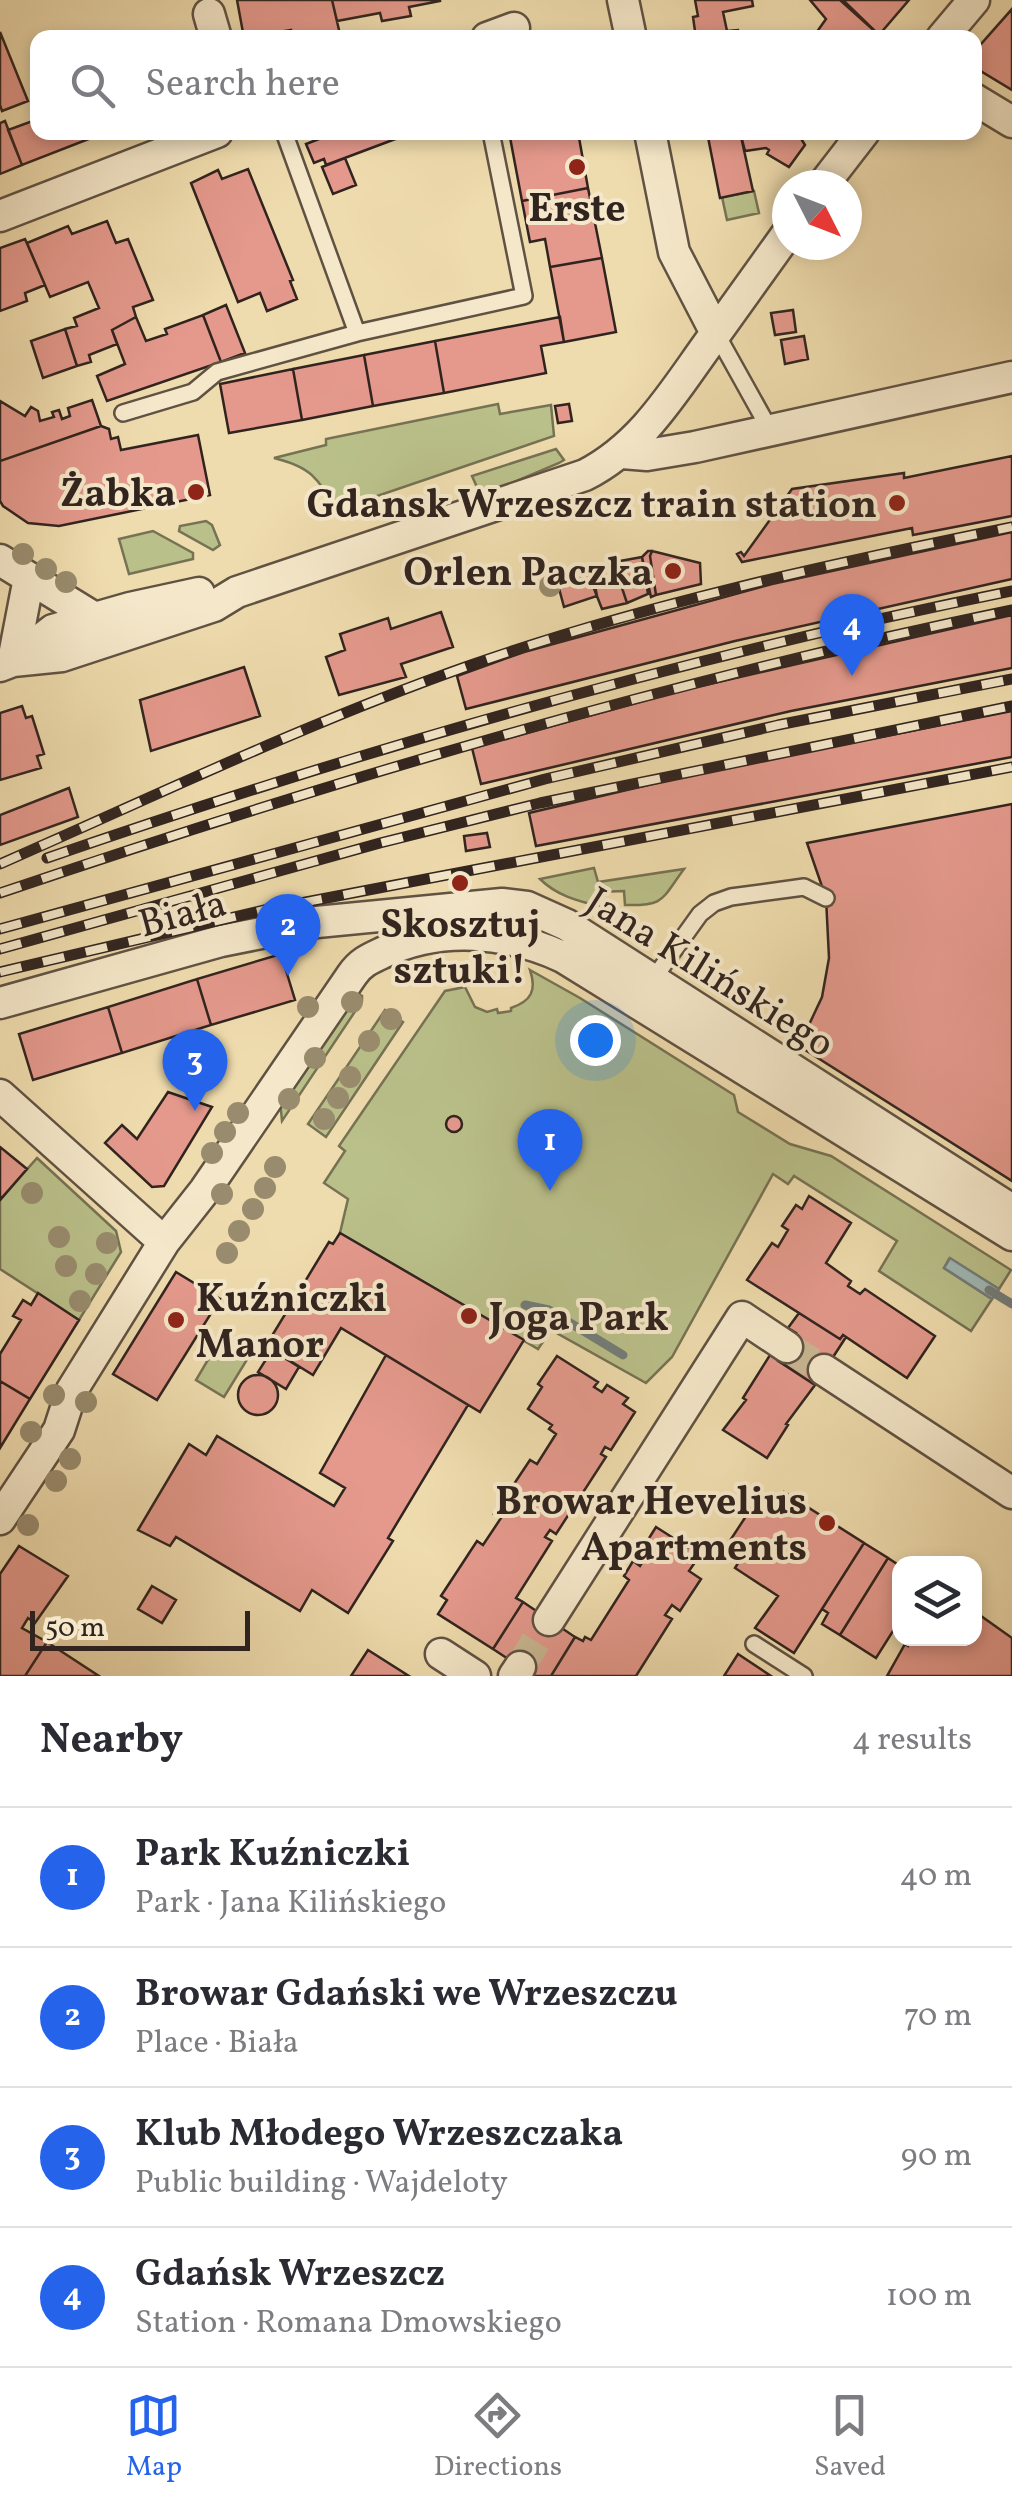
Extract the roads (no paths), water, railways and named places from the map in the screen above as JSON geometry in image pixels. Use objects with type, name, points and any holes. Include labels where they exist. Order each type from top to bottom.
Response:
[{"type":"street","points":[[949,30],[974,0]]},
{"type":"street","points":[[0,216],[196,140]]},
{"type":"street","points":[[652,140],[674,252],[716,334]]},
{"type":"street","points":[[835,170],[858,140]]},
{"type":"street","points":[[6,664],[62,656],[214,606],[237,592],[585,475],[622,452],[660,410],[772,255]]},
{"type":"street","points":[[622,452],[648,454],[1012,377]]},
{"type":"street","points":[[0,560],[92,617]]},
{"type":"street","points":[[6,664],[29,578]]},
{"type":"street","points":[[6,664],[53,630],[92,617],[208,592],[237,592]]},
{"type":"street","name":"Jana Kilińskiego","points":[[337,922],[478,904],[527,907],[566,925],[645,992],[1012,1235]]},
{"type":"street","points":[[0,1520],[59,1430],[72,1390],[164,1242],[205,1190],[360,964],[351,934],[337,922]]},
{"type":"street","name":"Biała","points":[[0,1003],[221,941],[297,925],[337,922]]},
{"type":"street","name":"Jana Kilińskiego","points":[[360,964],[408,942],[463,934],[539,946],[645,992],[1012,1210]]},
{"type":"street","points":[[0,1095],[164,1242]]},
{"type":"street","points":[[550,1620],[742,1317],[787,1347]]},
{"type":"street","points":[[824,1370],[1012,1492]]},
{"type":"street","points":[[441,1654],[474,1676]]},
{"type":"lane","points":[[287,140],[358,334]]},
{"type":"lane","points":[[124,413],[192,392],[218,372],[358,334],[524,296],[493,140]]},
{"type":"lane","points":[[716,334],[770,430]]},
{"type":"lane","points":[[645,992],[700,914],[714,903],[804,887],[826,898]]},
{"type":"lane","points":[[754,1644],[804,1676]]},
{"type":"water","points":[[950,1258],[999,1289],[992,1299],[944,1268]]},
{"type":"waterway","points":[[989,1290],[1012,1304]]},
{"type":"waterway","points":[[525,1305],[549,1310],[623,1355]]},
{"type":"tunnel","points":[[787,1347],[824,1370]]},
{"type":"tunnel","points":[[520,1667],[549,1620]]},
{"type":"railway","points":[[0,864],[232,760],[468,666],[602,623],[738,587],[1012,527]]},
{"type":"railway","points":[[47,858],[285,780],[525,708],[767,645],[1012,591]]},
{"type":"railway","points":[[0,893],[251,811],[502,736],[755,668],[1012,610]]},
{"type":"railway","points":[[0,929],[545,779],[778,725],[1012,679]]},
{"type":"railway","points":[[0,949],[380,843],[540,803],[1012,706]]},
{"type":"railway","points":[[0,972],[264,910],[1012,767]]},
{"type":"place","name":"Erste","points":[[577,167]]},
{"type":"place","name":"Żabka","points":[[196,492]]},
{"type":"place","name":"Gdansk Wrzeszcz train station","points":[[897,503]]},
{"type":"place","name":"Orlen Paczka","points":[[673,571]]},
{"type":"place","name":"Gdańsk Wrzeszcz","points":[[852,676]]},
{"type":"place","name":"Skosztuj sztuki!","points":[[460,883]]},
{"type":"place","name":"Browar Gdański we Wrzeszczu","points":[[288,976]]},
{"type":"place","name":"Klub Młodego Wrzeszczaka","points":[[195,1111]]},
{"type":"place","name":"Park Kuźniczki","points":[[550,1191]]},
{"type":"place","name":"Joga Park","points":[[469,1316]]},
{"type":"place","name":"Kuźniczki Manor","points":[[176,1320]]},
{"type":"place","name":"Browar Hevelius Apartments","points":[[827,1523]]}]
